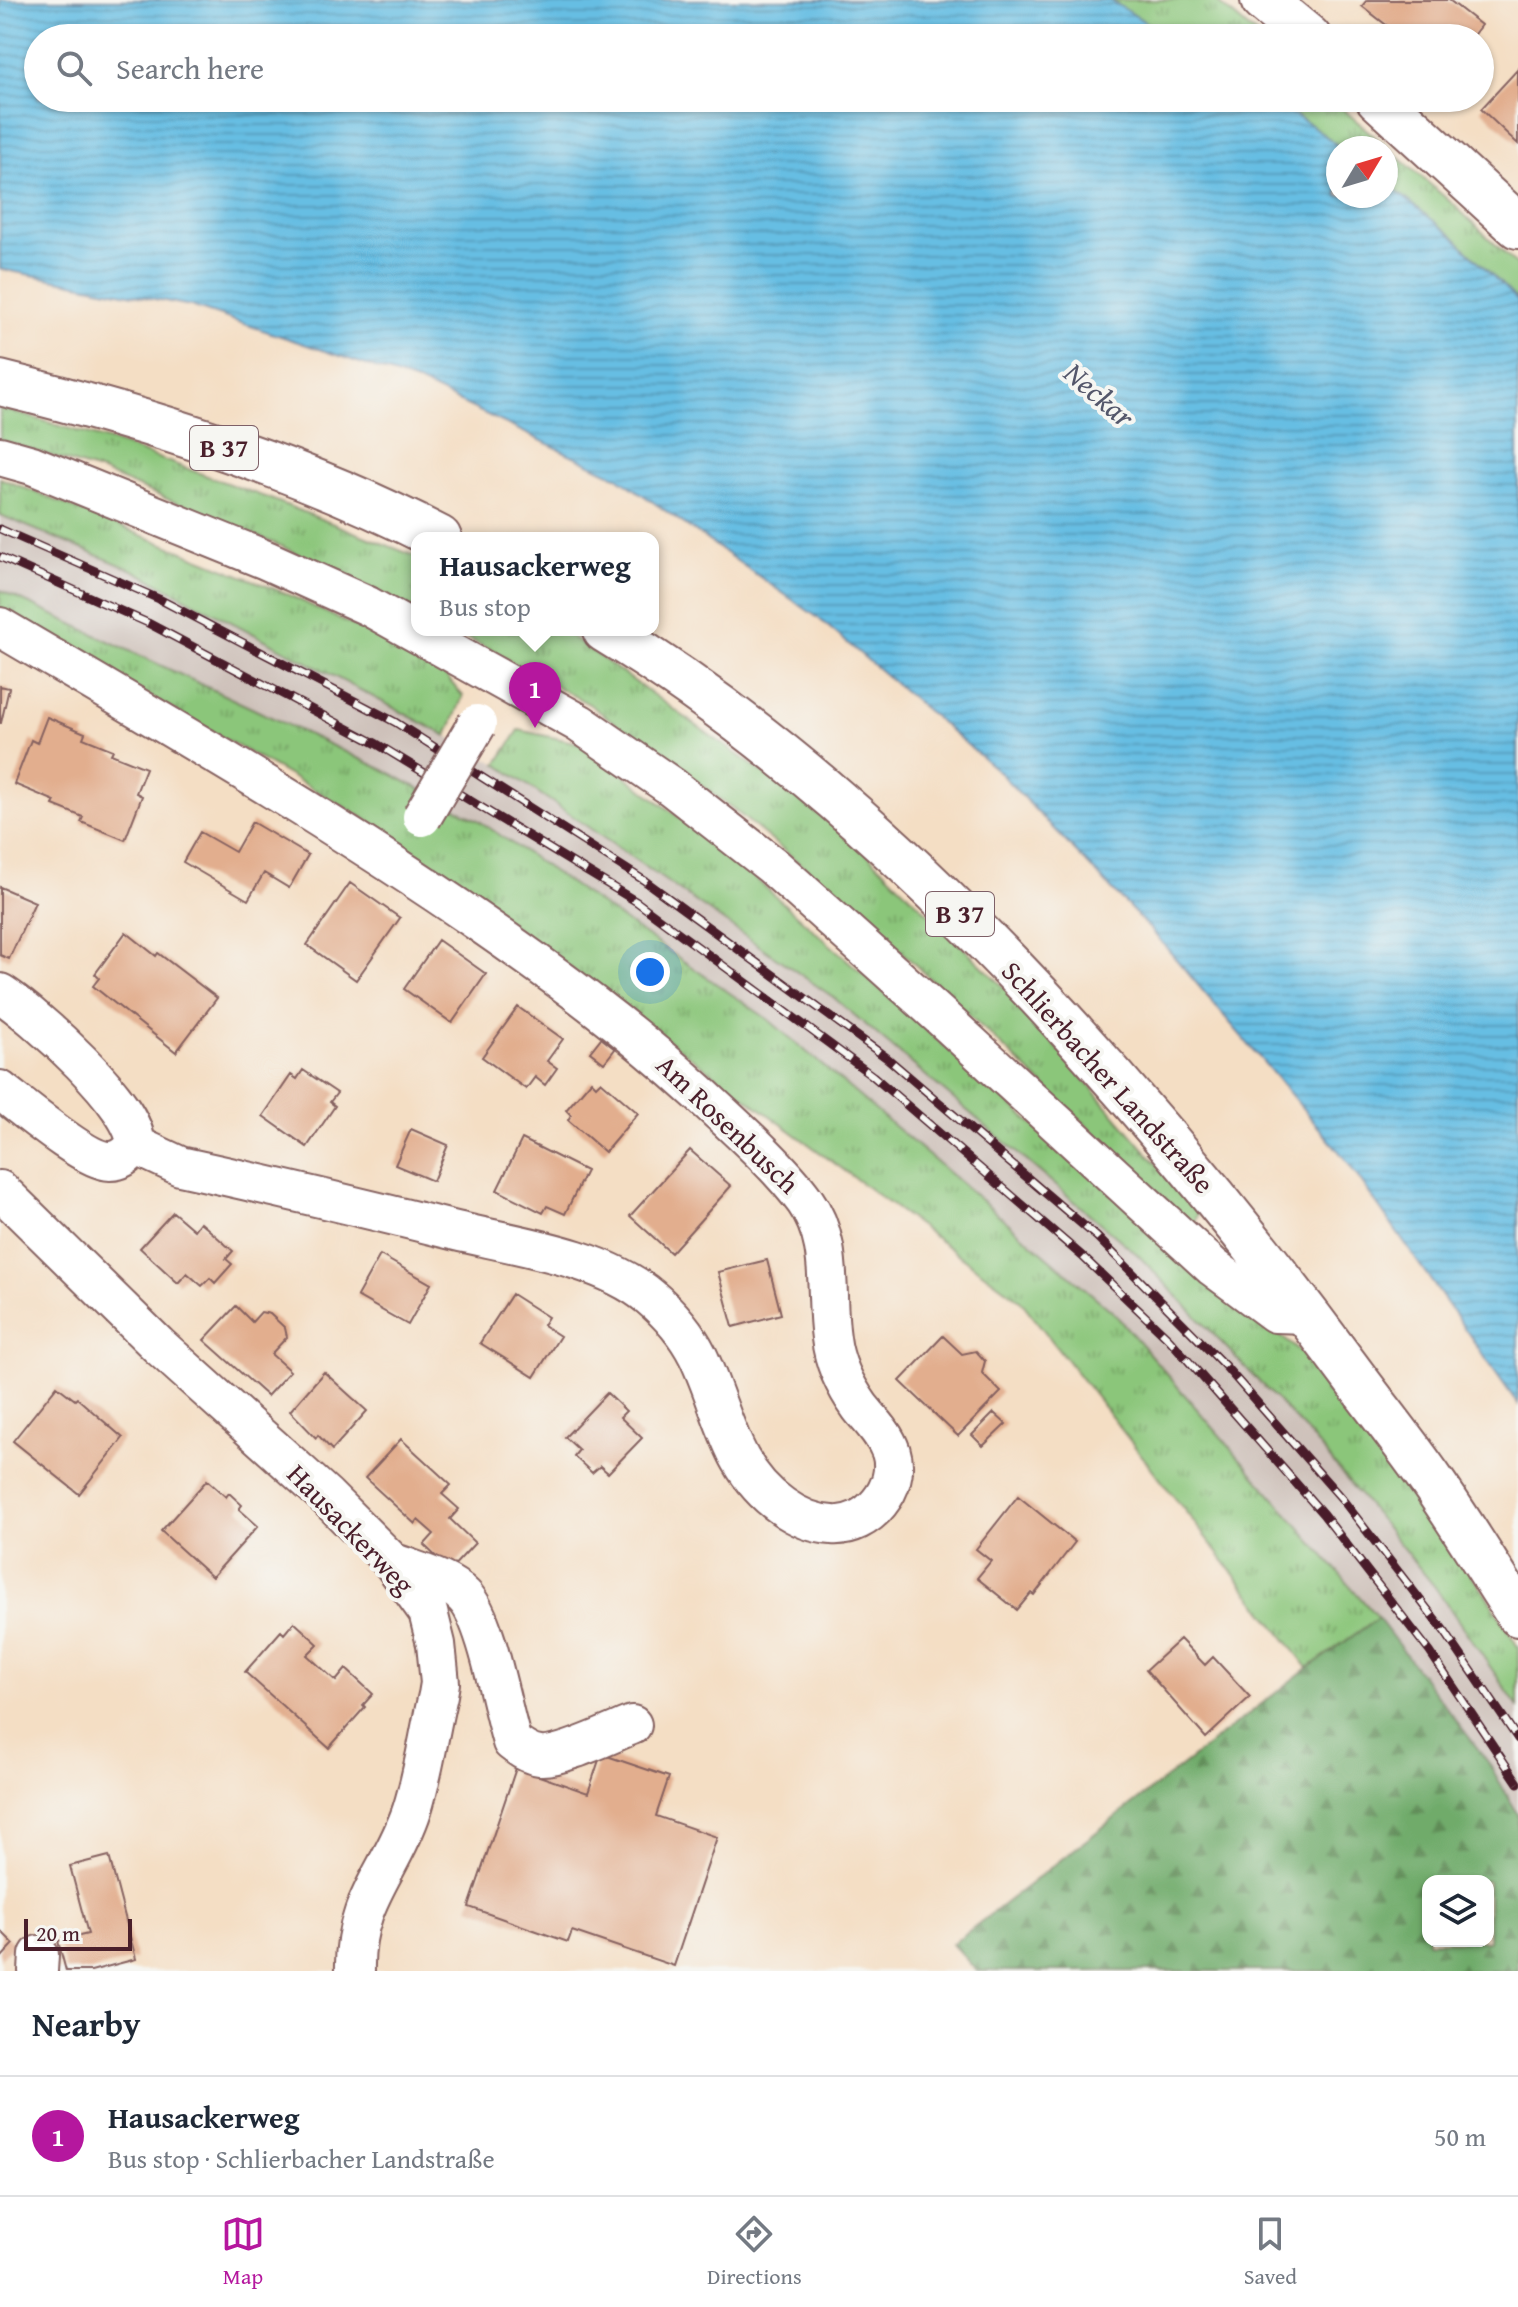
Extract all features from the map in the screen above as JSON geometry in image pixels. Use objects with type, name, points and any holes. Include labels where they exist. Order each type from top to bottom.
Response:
[{"type":"main road","points":[[1263,0],[1292,24]]},
{"type":"main road","points":[[1393,112],[1518,226]]},
{"type":"main road","name":"B 37","points":[[0,383],[132,417],[207,441],[328,488],[426,532]]},
{"type":"main road","name":"Schlierbacher Landstraße","points":[[614,636],[689,686],[812,779],[908,862],[1099,1060],[1183,1156],[1307,1314],[1432,1482],[1518,1614]]},
{"type":"street","points":[[0,456],[32,465],[266,560],[368,606],[411,630]]},
{"type":"street","points":[[0,627],[394,863],[504,681]]},
{"type":"street","points":[[422,636],[579,723],[719,822],[773,866],[939,1015],[1213,1267],[1275,1313],[1307,1314]]},
{"type":"street","name":"Am Rosenbusch","points":[[135,1145],[180,1166],[458,1231],[609,1271],[647,1295],[684,1334],[699,1358],[735,1453],[768,1495],[797,1515],[825,1525],[838,1526],[860,1520],[877,1505],[890,1483],[891,1454],[881,1434],[848,1389],[837,1365],[831,1339],[824,1238],[809,1206],[770,1163],[651,1049],[577,991],[394,863]]},
{"type":"street","points":[[0,993],[52,1034],[113,1098],[134,1128],[135,1145],[119,1160],[111,1162],[91,1157],[0,1090]]},
{"type":"street","name":"Hausackerweg","points":[[0,1190],[158,1345],[326,1496],[392,1562],[428,1612],[436,1644],[440,1683],[412,1808],[364,1907],[354,1943],[355,1971]]},
{"type":"street","points":[[392,1562],[450,1585],[465,1596],[478,1616],[512,1742],[525,1752],[542,1756],[560,1753],[632,1725]]},
{"type":"shaded area","points":[[0,515],[135,571],[394,706],[497,764],[833,997],[1138,1255],[1311,1436],[1435,1587],[1518,1707],[1518,1814],[1488,1762],[1378,1618],[1114,1313],[769,1020],[478,820],[388,772],[0,590]]},
{"type":"green space","points":[[1110,0],[1215,0],[1243,24],[1149,24]]},
{"type":"green space","points":[[1290,112],[1346,112],[1374,136],[1326,136]]},
{"type":"green space","points":[[1398,157],[1518,266],[1518,301],[1454,237],[1398,193]]},
{"type":"green space","points":[[0,408],[114,442],[411,555],[411,608],[283,547],[102,472],[0,440]]},
{"type":"green space","points":[[0,478],[287,594],[436,665],[463,696],[447,736],[135,571],[0,515]]},
{"type":"green space","points":[[0,590],[388,772],[478,820],[769,1020],[1114,1313],[1378,1618],[1308,1668],[1020,1300],[376,825],[0,611]]},
{"type":"green space","points":[[464,636],[570,636],[855,842],[1012,995],[1198,1212],[1194,1226],[859,912],[732,808],[589,704]]},
{"type":"green space","points":[[519,730],[583,744],[731,857],[1217,1287],[1319,1366],[1491,1602],[1518,1647],[1518,1707],[1435,1587],[1311,1436],[1138,1255],[833,997],[497,764]]},
{"type":"green space","points":[[1378,1618],[1488,1762],[1518,1814],[1518,1971],[977,1971],[952,1944],[1308,1668]]},
{"type":"water","name":"Neckar","points":[[0,0],[1110,0],[1149,24],[24,24],[24,112],[1290,112],[1326,136],[1326,208],[1398,208],[1398,193],[1454,237],[1518,301],[1518,1404],[1343,1156],[1153,932],[998,771],[817,617],[616,476],[420,383],[191,306],[0,269]]},
{"type":"building","points":[[1367,0],[1449,0],[1480,24],[1385,24],[1362,6]]},
{"type":"building","points":[[1518,69],[1518,144],[1484,112],[1494,112],[1494,95]]},
{"type":"building","points":[[0,686],[9,688],[1,723],[0,723]]},
{"type":"building","points":[[47,717],[85,733],[83,738],[113,750],[111,754],[146,768],[136,793],[142,796],[125,840],[81,822],[83,817],[53,805],[55,801],[14,784],[31,740],[37,743]]},
{"type":"building","points":[[252,822],[308,855],[289,888],[264,873],[248,900],[183,862],[200,832],[235,852]]},
{"type":"building","points":[[350,883],[400,918],[356,980],[307,945]]},
{"type":"building","points":[[0,887],[35,902],[9,959],[0,955]]},
{"type":"building","points":[[126,932],[217,998],[176,1052],[93,986],[99,978],[95,974]]},
{"type":"building","points":[[438,940],[486,974],[452,1023],[404,989]]},
{"type":"building","points":[[518,1007],[563,1039],[547,1061],[557,1068],[545,1085],[535,1077],[526,1089],[482,1057]]},
{"type":"building","points":[[601,1038],[615,1049],[604,1063],[590,1052]]},
{"type":"building","points":[[303,1070],[337,1093],[330,1102],[335,1106],[307,1147],[263,1116],[291,1075],[297,1079]]},
{"type":"building","points":[[591,1081],[596,1086],[601,1081],[638,1113],[605,1152],[568,1120],[571,1115],[566,1110]]},
{"type":"building","points":[[411,1129],[448,1145],[433,1181],[395,1165]]},
{"type":"building","points":[[522,1139],[586,1171],[565,1214],[547,1206],[543,1213],[497,1190]]},
{"type":"building","points":[[690,1150],[731,1186],[671,1253],[630,1216]]},
{"type":"building","points":[[173,1212],[194,1230],[200,1222],[233,1251],[226,1259],[232,1264],[215,1283],[210,1278],[202,1286],[187,1273],[178,1283],[140,1248]]},
{"type":"building","points":[[380,1255],[431,1284],[408,1325],[357,1296]]},
{"type":"building","points":[[767,1260],[781,1314],[733,1327],[718,1272]]},
{"type":"building","points":[[512,1294],[548,1317],[543,1325],[560,1336],[534,1377],[480,1343]]},
{"type":"building","points":[[236,1306],[252,1322],[261,1312],[270,1314],[285,1328],[287,1337],[271,1354],[290,1371],[267,1396],[204,1340]]},
{"type":"building","points":[[943,1336],[962,1354],[976,1351],[985,1361],[982,1373],[1001,1392],[958,1436],[900,1381]]},
{"type":"building","points":[[324,1372],[367,1411],[332,1450],[290,1411]]},
{"type":"building","points":[[57,1386],[75,1400],[77,1398],[123,1438],[79,1494],[13,1441]]},
{"type":"building","points":[[607,1393],[626,1411],[620,1417],[642,1438],[608,1473],[600,1466],[592,1473],[574,1456],[579,1450],[565,1437]]},
{"type":"building","points":[[994,1413],[1006,1424],[983,1446],[972,1435]]},
{"type":"building","points":[[401,1439],[451,1485],[442,1494],[459,1509],[450,1519],[475,1543],[450,1570],[424,1545],[434,1534],[418,1520],[415,1524],[365,1478]]},
{"type":"building","points":[[207,1480],[226,1497],[229,1493],[242,1505],[239,1509],[258,1526],[212,1577],[161,1531]]},
{"type":"building","points":[[1018,1496],[1075,1542],[1034,1595],[1031,1593],[1017,1610],[977,1578],[991,1561],[976,1549]]},
{"type":"building","points":[[294,1622],[318,1644],[307,1655],[336,1681],[346,1669],[373,1694],[329,1748],[245,1672],[281,1631],[284,1634]]},
{"type":"building","points":[[1180,1639],[1205,1665],[1213,1657],[1250,1697],[1206,1738],[1146,1670]]},
{"type":"building","points":[[601,1754],[669,1777],[656,1816],[717,1837],[674,1966],[572,1931],[568,1942],[469,1907],[516,1768],[588,1793]]},
{"type":"building","points":[[109,1856],[136,1959],[91,1971],[66,1971],[58,1941],[88,1934],[70,1866]]},
{"type":"building","points":[[0,1930],[14,1944],[0,1959]]},
{"type":"railway","points":[[0,529],[159,599],[395,722],[645,881],[887,1058],[1097,1237],[1225,1366],[1342,1499],[1445,1632],[1518,1739]]},
{"type":"railway","points":[[0,557],[148,623],[377,744],[637,902],[873,1076],[1082,1256],[1169,1339],[1323,1514],[1430,1652],[1518,1783]]},
{"type":"place","name":"Hausackerweg","points":[[535,728]]}]
